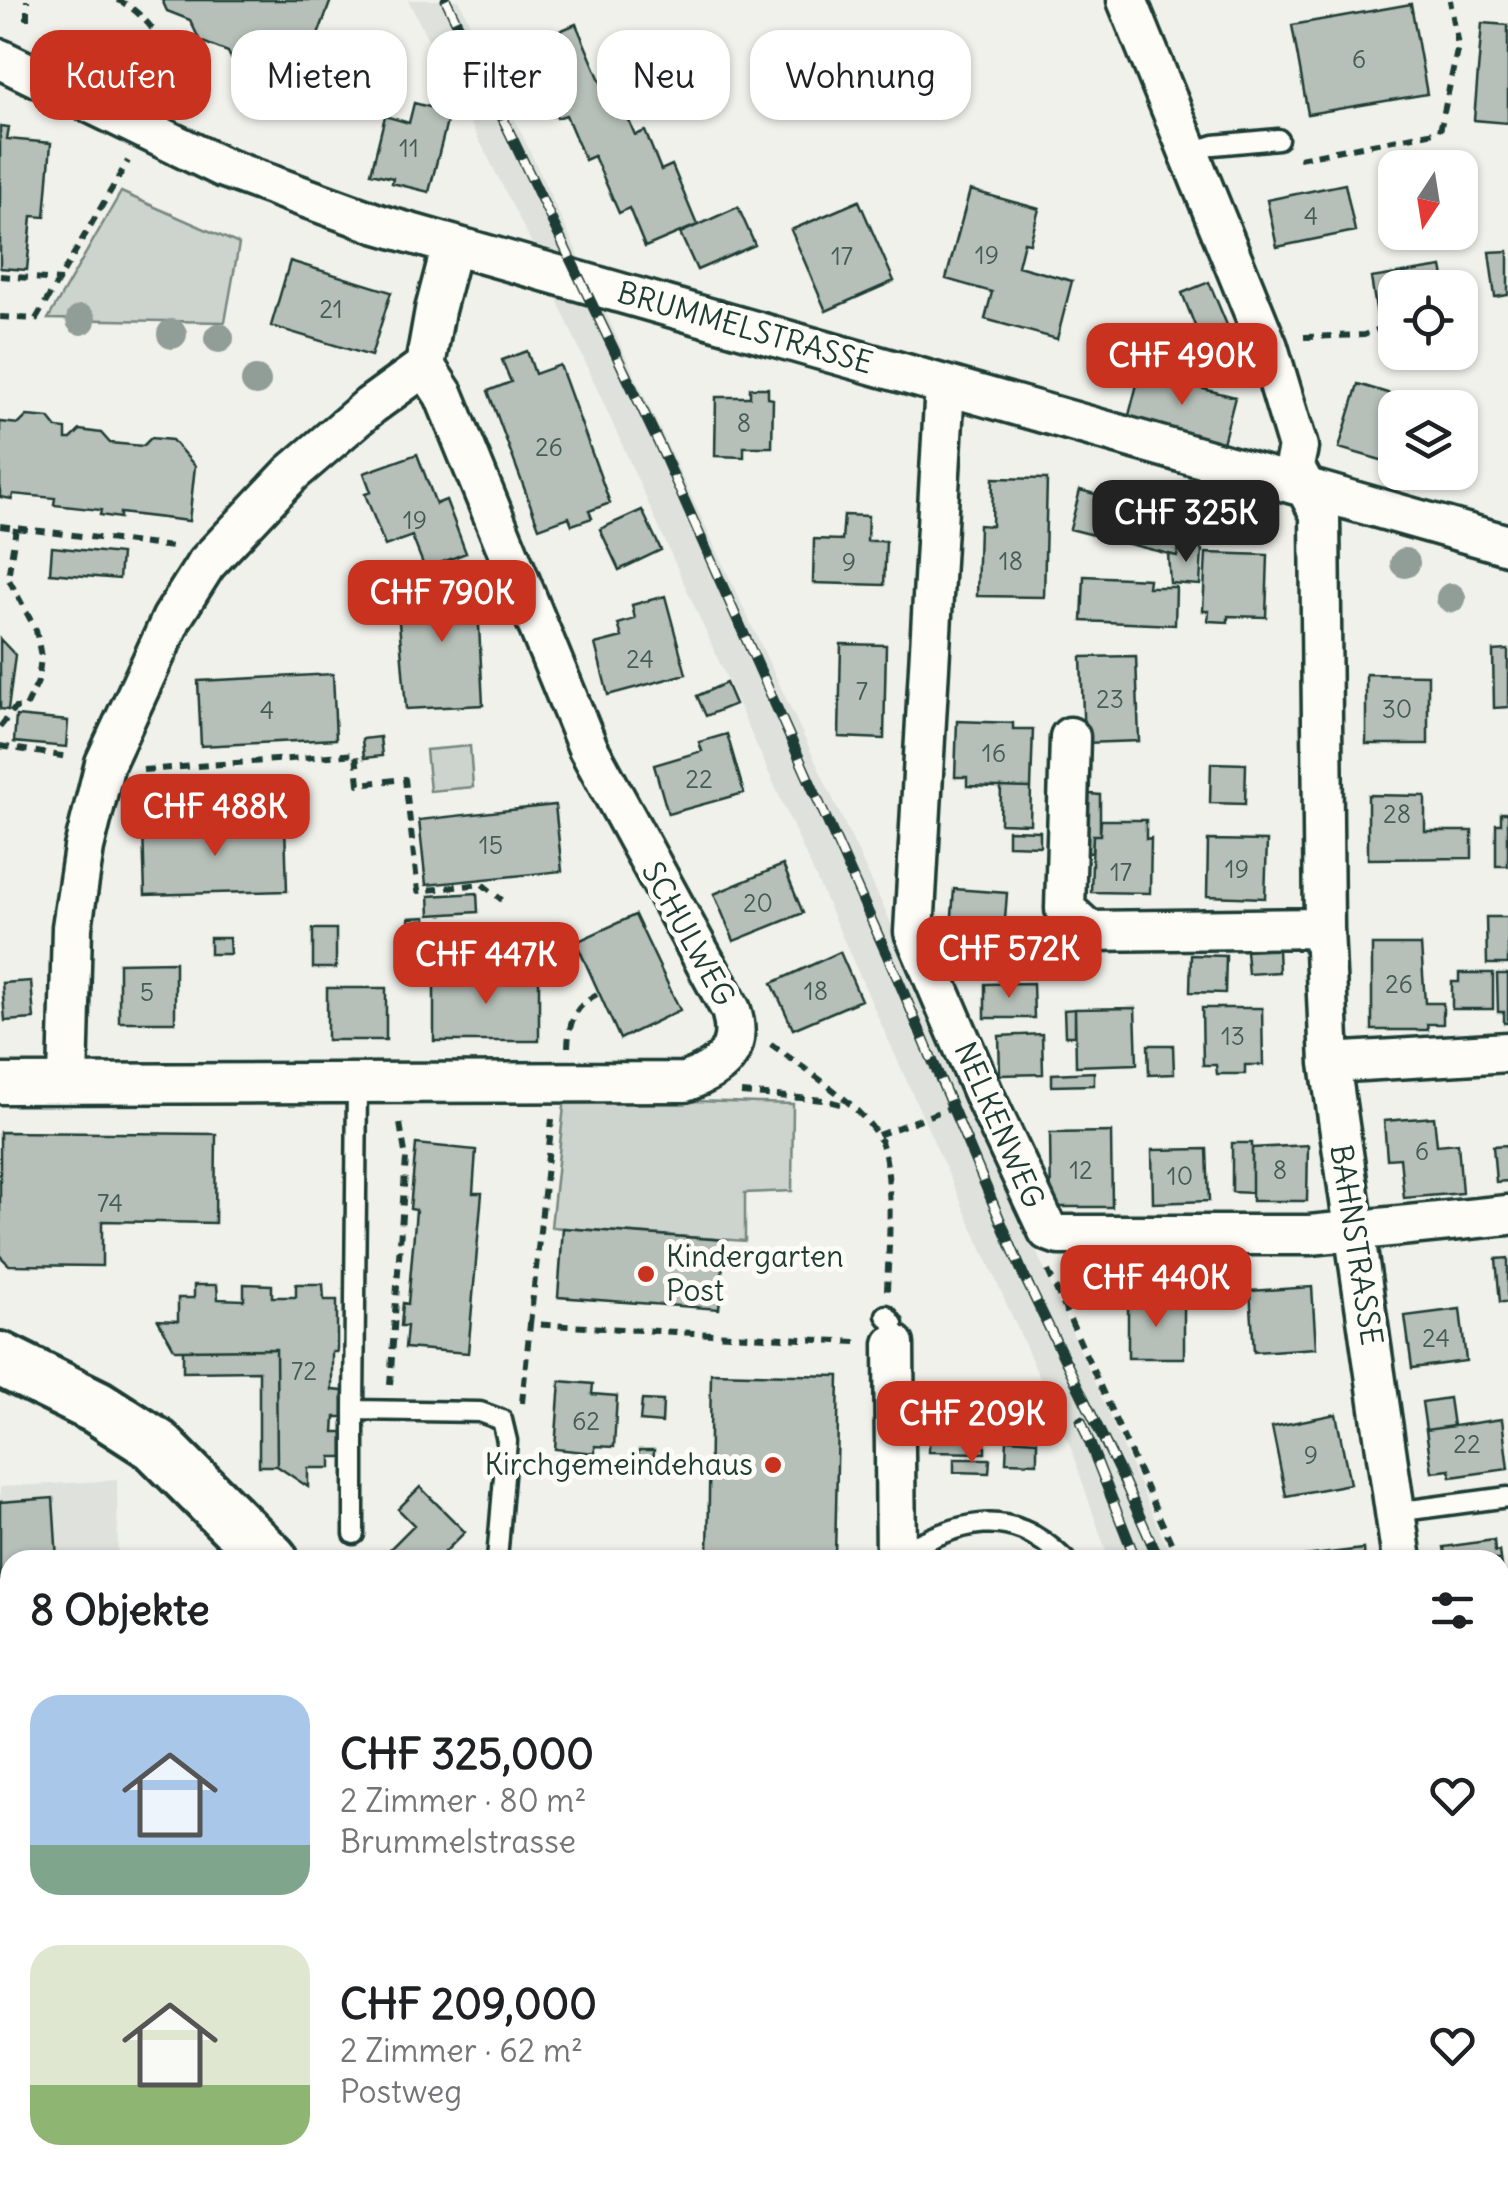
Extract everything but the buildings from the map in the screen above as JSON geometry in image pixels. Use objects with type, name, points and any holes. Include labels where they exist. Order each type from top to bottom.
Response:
[{"type":"main road","points":[[0,1359],[97,1407],[156,1445],[260,1550]]},
{"type":"street","name":"BAHNSTRASSE","points":[[1127,0],[1268,348],[1298,447],[1294,466],[1320,519],[1324,928],[1330,1063],[1401,1550]]},
{"type":"street","name":"BRUMMELSTRASSE","points":[[0,59],[222,167],[300,198],[452,246],[1508,545]]},
{"type":"street","points":[[68,1082],[72,927],[84,848],[105,763],[172,618],[206,564],[292,473],[370,406],[425,366],[452,246]]},
{"type":"street","name":"SCHULWEG","points":[[425,366],[444,394],[588,748],[732,1010],[736,1024],[732,1046],[721,1066],[685,1082]]},
{"type":"street","name":"NELKENWEG","points":[[945,385],[914,932],[1048,1231],[1059,1235],[1310,1235],[1508,1215]]},
{"type":"street","points":[[1070,737],[1066,908],[1089,931],[1324,928]]},
{"type":"street","points":[[1330,1063],[1508,1052]]},
{"type":"street","points":[[0,1084],[685,1082]]},
{"type":"street","points":[[890,1330],[896,1550]]},
{"type":"lane","points":[[1190,152],[1214,145],[1278,139]]},
{"type":"lane","points":[[354,1534],[354,1410],[375,1084]]},
{"type":"lane","points":[[354,1410],[480,1412],[502,1420],[507,1441],[498,1550]]},
{"type":"lane","points":[[1395,1512],[1508,1496]]},
{"type":"lane","points":[[911,1550],[970,1523],[1004,1524],[1042,1538],[1055,1550]]},
{"type":"path","points":[[27,20],[28,0]]},
{"type":"path","points":[[117,0],[135,7],[150,30]]},
{"type":"path","points":[[1294,159],[1440,131],[1458,46],[1450,0]]},
{"type":"path","points":[[0,317],[36,319],[146,129]]},
{"type":"path","points":[[0,276],[61,280]]},
{"type":"path","points":[[1268,348],[1308,336],[1364,335],[1378,330]]},
{"type":"path","points":[[0,526],[178,548],[206,564]]},
{"type":"path","points":[[0,727],[15,708],[26,707],[38,682],[41,657],[36,630],[8,578],[16,528]]},
{"type":"path","points":[[0,746],[105,763],[126,772],[356,754],[359,784],[405,779],[418,891],[482,884],[502,900]]},
{"type":"path","points":[[502,1420],[522,1404],[570,1024],[585,1000],[599,993]]},
{"type":"path","points":[[530,1324],[890,1330],[889,1198],[877,1135],[853,1108],[754,1032],[736,1024]]},
{"type":"path","points":[[685,1082],[720,1092],[824,1100],[853,1108]]},
{"type":"path","points":[[375,1084],[406,1158],[389,1411]]},
{"type":"path","points":[[877,1135],[984,1095]]},
{"type":"path","points":[[1048,1231],[1037,1246],[1175,1550]]},
{"type":"shaded area","points":[[408,0],[459,0],[473,30],[427,30],[427,37]]},
{"type":"shaded area","points":[[469,120],[515,120],[886,912],[1169,1550],[1106,1550],[1070,1446],[534,248]]},
{"type":"shaded area","points":[[121,192],[239,244],[225,322],[48,319]]},
{"type":"shaded area","points":[[470,746],[473,787],[430,791],[426,750]]},
{"type":"shaded area","points":[[565,1097],[793,1104],[792,1191],[745,1193],[745,1241],[551,1227]]},
{"type":"shaded area","points":[[117,1480],[118,1550],[0,1550],[0,1487]]},
{"type":"railway","points":[[446,0],[660,446],[900,984],[1023,1274],[1155,1550]]},
{"type":"railway","points":[[1081,1421],[1132,1550]]},
{"type":"place","name":"Kindergarten Post","points":[[646,1274]]},
{"type":"place","name":"Kirchgemeindehaus","points":[[773,1465]]}]
